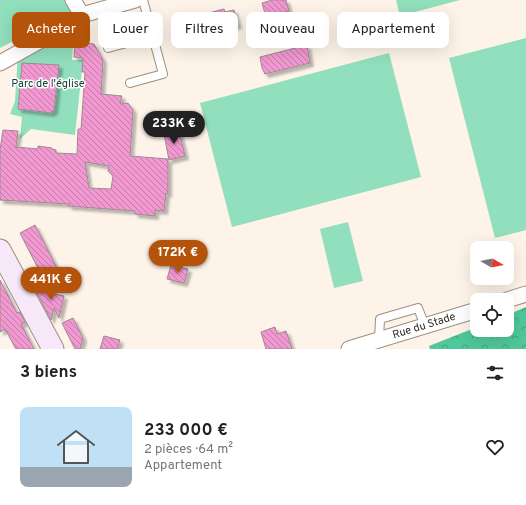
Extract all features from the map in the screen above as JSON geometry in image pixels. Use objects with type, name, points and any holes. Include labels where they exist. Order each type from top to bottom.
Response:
[{"type":"main road","points":[[0,250],[53,349]]},
{"type":"street","points":[[73,0],[80,12]]},
{"type":"street","points":[[90,13],[135,0]]},
{"type":"street","points":[[0,62],[26,48]]},
{"type":"street","points":[[514,298],[526,294]]},
{"type":"street","name":"Rue du Stade","points":[[349,349],[470,312]]},
{"type":"lane","points":[[143,0],[146,12]]},
{"type":"lane","points":[[130,83],[163,74],[155,48]]},
{"type":"green space","points":[[0,0],[67,0],[72,11],[70,12],[12,12],[12,42],[0,48]]},
{"type":"green space","points":[[396,0],[460,0],[415,12],[399,12]]},
{"type":"green space","points":[[526,38],[526,230],[495,238],[449,58]]},
{"type":"green space","name":"Parc de l'église","points":[[29,48],[73,48],[72,60],[83,60],[75,135],[31,129],[20,139],[22,117],[10,114],[15,101],[18,54]]},
{"type":"green space","points":[[389,53],[421,177],[232,227],[200,103]]},
{"type":"green space","points":[[348,222],[363,281],[334,288],[320,229]]},
{"type":"green space","points":[[526,307],[526,349],[430,349],[429,346],[470,330],[470,337],[514,337],[514,312]]},
{"type":"building","points":[[272,0],[286,0],[289,11],[265,12],[262,3]]},
{"type":"building","points":[[224,9],[225,12],[212,12]]},
{"type":"building","points":[[90,44],[94,44],[103,60],[101,94],[122,96],[120,104],[128,103],[133,110],[130,156],[168,159],[168,194],[166,193],[164,211],[155,210],[155,216],[135,214],[135,211],[68,206],[70,204],[0,200],[0,150],[3,130],[18,131],[16,147],[38,149],[38,146],[52,148],[56,150],[56,153],[77,154],[78,129],[81,129],[85,72],[82,72],[83,58],[74,57],[75,48],[90,48]],"holes":[[[85,162],[109,166],[108,171],[113,176],[111,189],[89,188]]]},
{"type":"building","points":[[295,48],[308,48],[310,63],[265,74],[260,57]]},
{"type":"building","points":[[22,63],[59,65],[54,111],[52,111],[52,113],[18,109]]},
{"type":"building","points":[[179,131],[185,156],[169,160],[164,134]]},
{"type":"building","points":[[35,225],[59,272],[44,280],[20,233]]},
{"type":"building","points":[[171,265],[188,269],[184,283],[167,279]]},
{"type":"building","points":[[0,280],[17,313],[20,312],[25,322],[21,324],[34,349],[16,349],[5,329],[0,332]]},
{"type":"building","points":[[50,286],[54,294],[64,296],[59,318],[54,308],[51,320],[37,293]]},
{"type":"building","points":[[73,318],[83,338],[80,349],[75,349],[62,323]]},
{"type":"building","points":[[275,327],[277,334],[286,331],[292,349],[266,349],[261,332]]},
{"type":"building","points":[[104,336],[120,340],[117,349],[100,349]]}]
